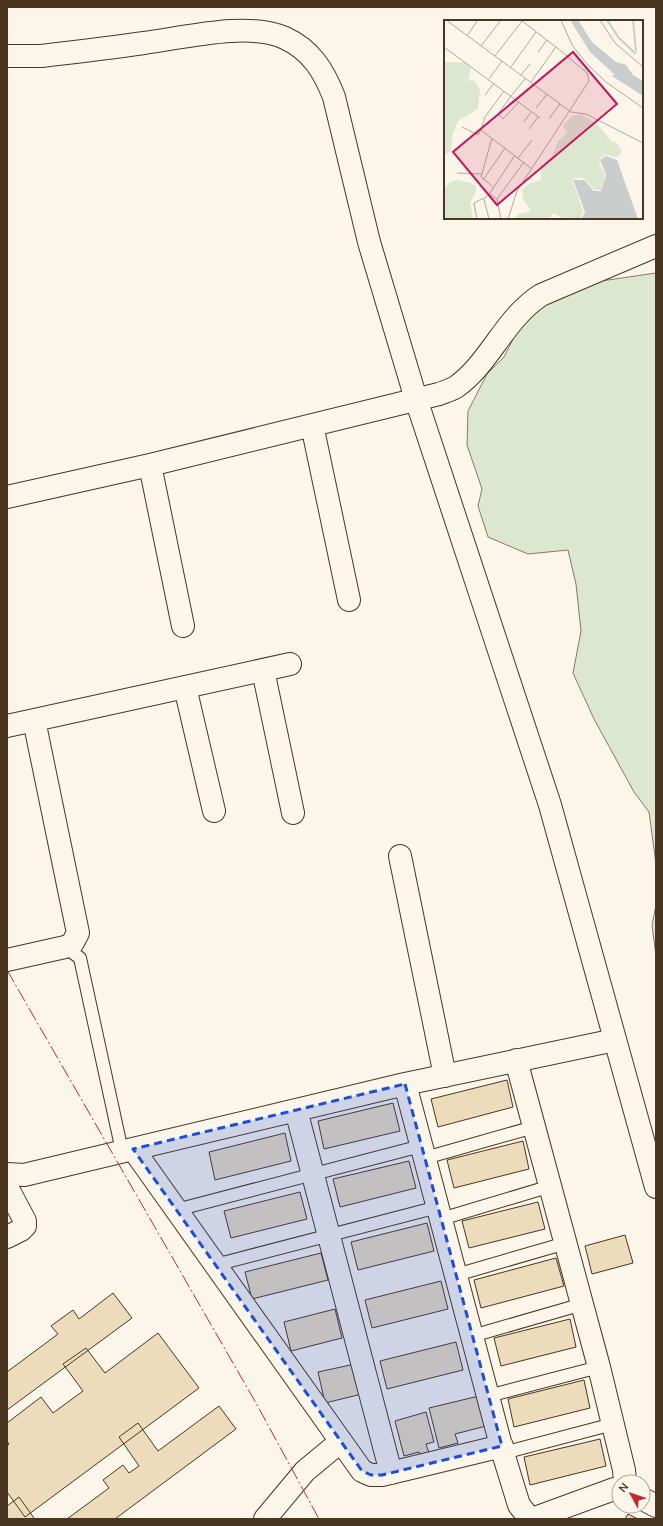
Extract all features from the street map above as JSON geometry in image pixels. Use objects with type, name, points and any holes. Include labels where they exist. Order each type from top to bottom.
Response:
[{"type":"street","points":[[7,56],[41,56],[225,32],[247,30],[262,31],[284,38],[304,49],[313,57],[328,81],[334,97],[369,242],[416,399],[550,805],[656,1187]]},
{"type":"street","points":[[7,498],[150,465],[455,388],[471,374],[516,314],[541,294],[656,246]]},
{"type":"street","points":[[312,425],[349,600]]},
{"type":"street","points":[[150,465],[183,626]]},
{"type":"street","points":[[7,726],[290,664]]},
{"type":"street","points":[[263,670],[294,813]]},
{"type":"street","points":[[185,687],[214,811]]},
{"type":"street","points":[[7,960],[65,947],[72,944],[76,939],[78,926],[34,720]]},
{"type":"street","points":[[400,856],[445,1076]]},
{"type":"street","points":[[7,1174],[24,1175],[405,1084],[615,1040]]},
{"type":"street","points":[[516,1060],[599,1367],[624,1474]]},
{"type":"street","points":[[405,1084],[502,1450],[519,1505],[531,1519],[611,1490]]},
{"type":"street","points":[[296,1110],[391,1473]]},
{"type":"street","points":[[128,1150],[176,1210],[362,1471],[370,1475],[391,1473],[502,1450]]},
{"type":"street","points":[[7,1187],[25,1221],[25,1226],[21,1230],[7,1237]]},
{"type":"street","points":[[265,1519],[305,1471],[340,1442]]},
{"type":"lane","points":[[65,947],[80,958],[128,1150]]},
{"type":"lane","points":[[176,1210],[313,1174],[423,1152],[534,1127]]},
{"type":"lane","points":[[216,1265],[328,1235],[439,1213],[551,1186]]},
{"type":"lane","points":[[456,1276],[566,1243]]},
{"type":"lane","points":[[472,1336],[582,1304]]},
{"type":"lane","points":[[488,1396],[599,1367]]},
{"type":"lane","points":[[502,1450],[613,1424]]},
{"type":"highlighted area","points":[[405,1084],[502,1446],[382,1475],[371,1475],[362,1471],[133,1149]]},
{"type":"green space","points":[[656,273],[656,864],[649,812],[634,792],[594,719],[573,673],[581,631],[576,584],[568,550],[528,554],[488,537],[478,506],[482,489],[467,445],[468,411],[487,374],[504,357],[517,331],[548,301],[601,281]]},
{"type":"green space","points":[[656,905],[656,956],[652,925]]},
{"type":"building","points":[[507,1080],[513,1107],[438,1127],[431,1099]]},
{"type":"building","points":[[393,1103],[400,1131],[324,1149],[318,1121]]},
{"type":"building","points":[[285,1133],[291,1161],[215,1180],[209,1152]]},
{"type":"building","points":[[523,1141],[529,1169],[454,1188],[447,1160]]},
{"type":"building","points":[[409,1161],[416,1188],[340,1207],[333,1179]]},
{"type":"building","points":[[300,1192],[307,1219],[231,1238],[224,1211]]},
{"type":"building","points":[[538,1202],[545,1229],[469,1248],[462,1221]]},
{"type":"building","points":[[427,1223],[434,1251],[358,1270],[351,1242]]},
{"type":"building","points":[[625,1235],[633,1263],[592,1274],[585,1246]]},
{"type":"building","points":[[321,1253],[328,1280],[252,1299],[245,1272]]},
{"type":"building","points":[[556,1258],[564,1286],[481,1308],[474,1280]]},
{"type":"building","points":[[441,1281],[448,1309],[372,1328],[365,1300]]},
{"type":"building","points":[[113,1293],[132,1318],[7,1410],[7,1372],[58,1334],[51,1326],[73,1310],[79,1319]]},
{"type":"building","points":[[335,1309],[342,1338],[291,1351],[284,1322]]},
{"type":"building","points":[[570,1319],[576,1347],[501,1366],[494,1338]]},
{"type":"building","points":[[158,1333],[199,1388],[25,1517],[7,1492],[7,1446],[9,1444],[7,1441],[7,1423],[41,1397],[53,1413],[83,1391],[63,1364],[86,1348],[105,1373]]},
{"type":"building","points":[[456,1342],[463,1370],[387,1389],[380,1361]]},
{"type":"building","points":[[355,1364],[362,1394],[325,1403],[318,1372]]},
{"type":"building","points":[[584,1380],[590,1408],[514,1427],[508,1399]]},
{"type":"building","points":[[483,1395],[490,1425],[455,1434],[458,1443],[439,1448],[429,1408]]},
{"type":"building","points":[[219,1406],[236,1429],[115,1519],[67,1519],[109,1488],[103,1480],[123,1465],[129,1473],[139,1466],[119,1437],[138,1423],[158,1451]]},
{"type":"building","points":[[426,1412],[434,1442],[426,1444],[429,1453],[420,1455],[419,1452],[404,1456],[395,1421]]},
{"type":"building","points":[[600,1439],[606,1466],[530,1485],[524,1457]]},
{"type":"building","points":[[19,1497],[34,1518],[33,1519],[7,1519],[7,1506]]},
{"type":"building","points":[[628,1514],[638,1519],[625,1519]]},
{"type":"power","points":[[7,970],[256,1403],[319,1519]]}]
